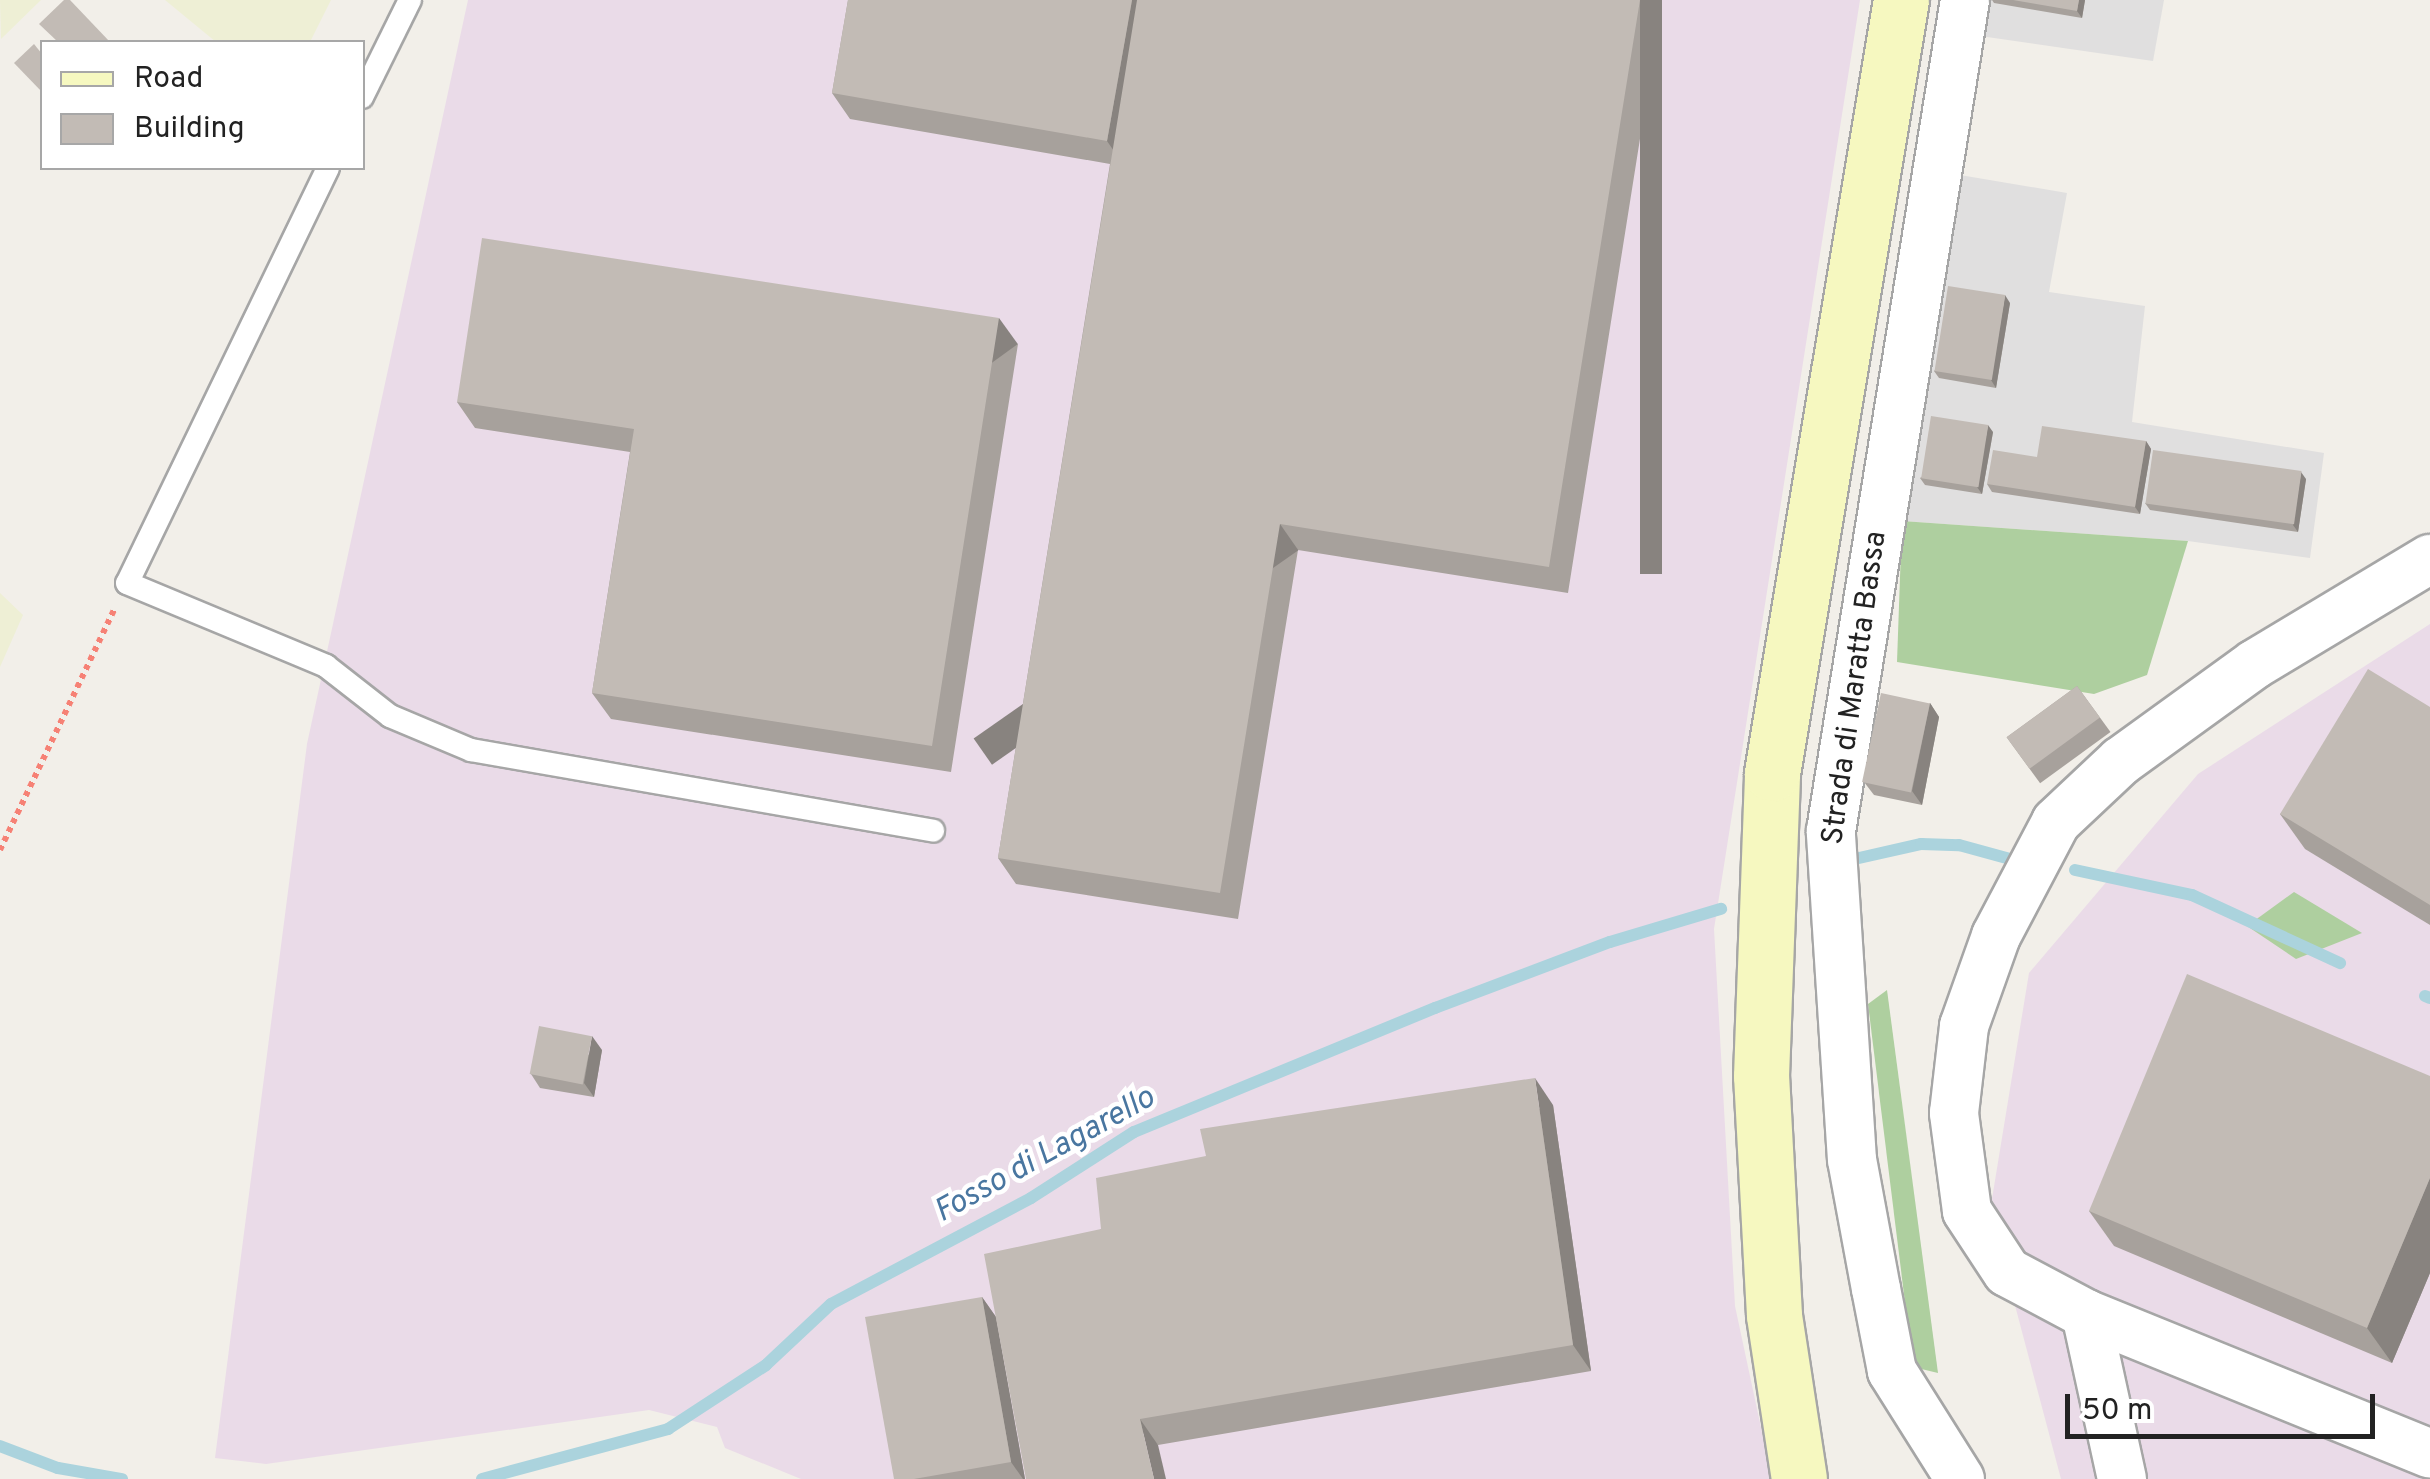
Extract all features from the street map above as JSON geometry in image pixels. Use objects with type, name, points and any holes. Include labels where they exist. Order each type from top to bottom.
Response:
[{"type":"main road","points":[[1799,1479],[1774,1314],[1761,1076],[1772,773],[1901,0]]},
{"type":"street","name":"Strada di Maratta Bassa","points":[[1960,1479],[1892,1371],[1852,1160],[1831,831],[1965,0]]},
{"type":"street","points":[[2430,559],[2255,664],[2120,760],[2056,822],[1996,936],[1964,1026],[1954,1112],[1967,1211],[2007,1272],[2086,1314],[2430,1454]]},
{"type":"street","points":[[2086,1314],[2122,1479]]},
{"type":"lane","points":[[365,91],[410,0]]},
{"type":"lane","points":[[327,170],[127,582],[326,666],[390,716],[470,750],[933,831]]},
{"type":"path","points":[[0,850],[127,582]]},
{"type":"shaded area","points":[[468,0],[1860,0],[1714,929],[1735,1306],[1772,1479],[801,1479],[725,1448],[717,1427],[649,1410],[266,1464],[215,1458],[307,744]]},
{"type":"shaded area","points":[[1986,0],[2164,0],[2153,61],[1980,36]]},
{"type":"shaded area","points":[[1960,175],[2067,193],[2049,292],[2145,306],[2132,422],[2324,453],[2310,558],[2188,541],[1902,521]]},
{"type":"shaded area","points":[[2430,624],[2430,1479],[2061,1479],[1990,1211],[2029,973],[2198,774]]},
{"type":"green space","points":[[0,0],[41,0],[1,39]]},
{"type":"green space","points":[[165,0],[331,0],[311,40],[214,40]]},
{"type":"green space","points":[[1902,521],[2188,541],[2147,675],[2094,694],[1897,662]]},
{"type":"green space","points":[[0,593],[23,615],[0,667]]},
{"type":"green space","points":[[2294,892],[2362,933],[2296,959],[2247,926]]},
{"type":"green space","points":[[1887,990],[1938,1373],[1913,1367],[1868,1004]]},
{"type":"building","points":[[64,0],[70,0],[108,40],[56,40],[39,24]]},
{"type":"building","points":[[848,0],[1132,0],[1107,141],[832,93]]},
{"type":"building","points":[[1137,0],[1640,0],[1549,567],[1280,524],[1220,893],[998,858]]},
{"type":"building","points":[[2013,0],[2079,0],[2077,11]]},
{"type":"building","points":[[34,44],[40,52],[40,90],[14,63]]},
{"type":"building","points":[[482,238],[999,318],[932,746],[592,693],[634,429],[457,402]]},
{"type":"building","points":[[1948,286],[2005,295],[1992,380],[1935,371]]},
{"type":"building","points":[[1931,416],[1988,425],[1978,487],[1921,478]]},
{"type":"building","points":[[2042,426],[2146,441],[2135,507],[1987,484],[1993,450],[2037,457]]},
{"type":"building","points":[[2153,450],[2302,471],[2294,524],[2145,503]]},
{"type":"building","points":[[2368,669],[2430,707],[2430,905],[2280,814]]},
{"type":"building","points":[[2077,686],[2100,718],[2030,769],[2007,737]]},
{"type":"building","points":[[1881,693],[1930,703],[1911,792],[1862,782]]},
{"type":"building","points":[[2187,974],[2430,1076],[2430,1178],[2367,1328],[2089,1211]]},
{"type":"building","points":[[539,1026],[592,1036],[583,1084],[530,1074]]},
{"type":"building","points":[[1535,1078],[1573,1345],[1140,1419],[1154,1479],[1026,1479],[984,1254],[1101,1229],[1096,1178],[1206,1156],[1200,1129]]},
{"type":"building","points":[[982,1297],[1011,1462],[894,1479],[865,1317]]},
{"type":"waterway","points":[[1859,858],[1921,844],[1959,845],[2010,859]]},
{"type":"waterway","points":[[2075,870],[2192,895],[2340,963]]},
{"type":"waterway","name":"Fosso di Lagarello","points":[[482,1479],[668,1429],[766,1365],[831,1304],[1031,1198],[1134,1132],[1435,1008],[1610,942],[1721,909]]},
{"type":"waterway","name":"Fosso di Lagarello","points":[[2425,996],[2430,998]]},
{"type":"waterway","name":"Fosso di Lagarello","points":[[0,1446],[58,1468],[122,1479]]}]
